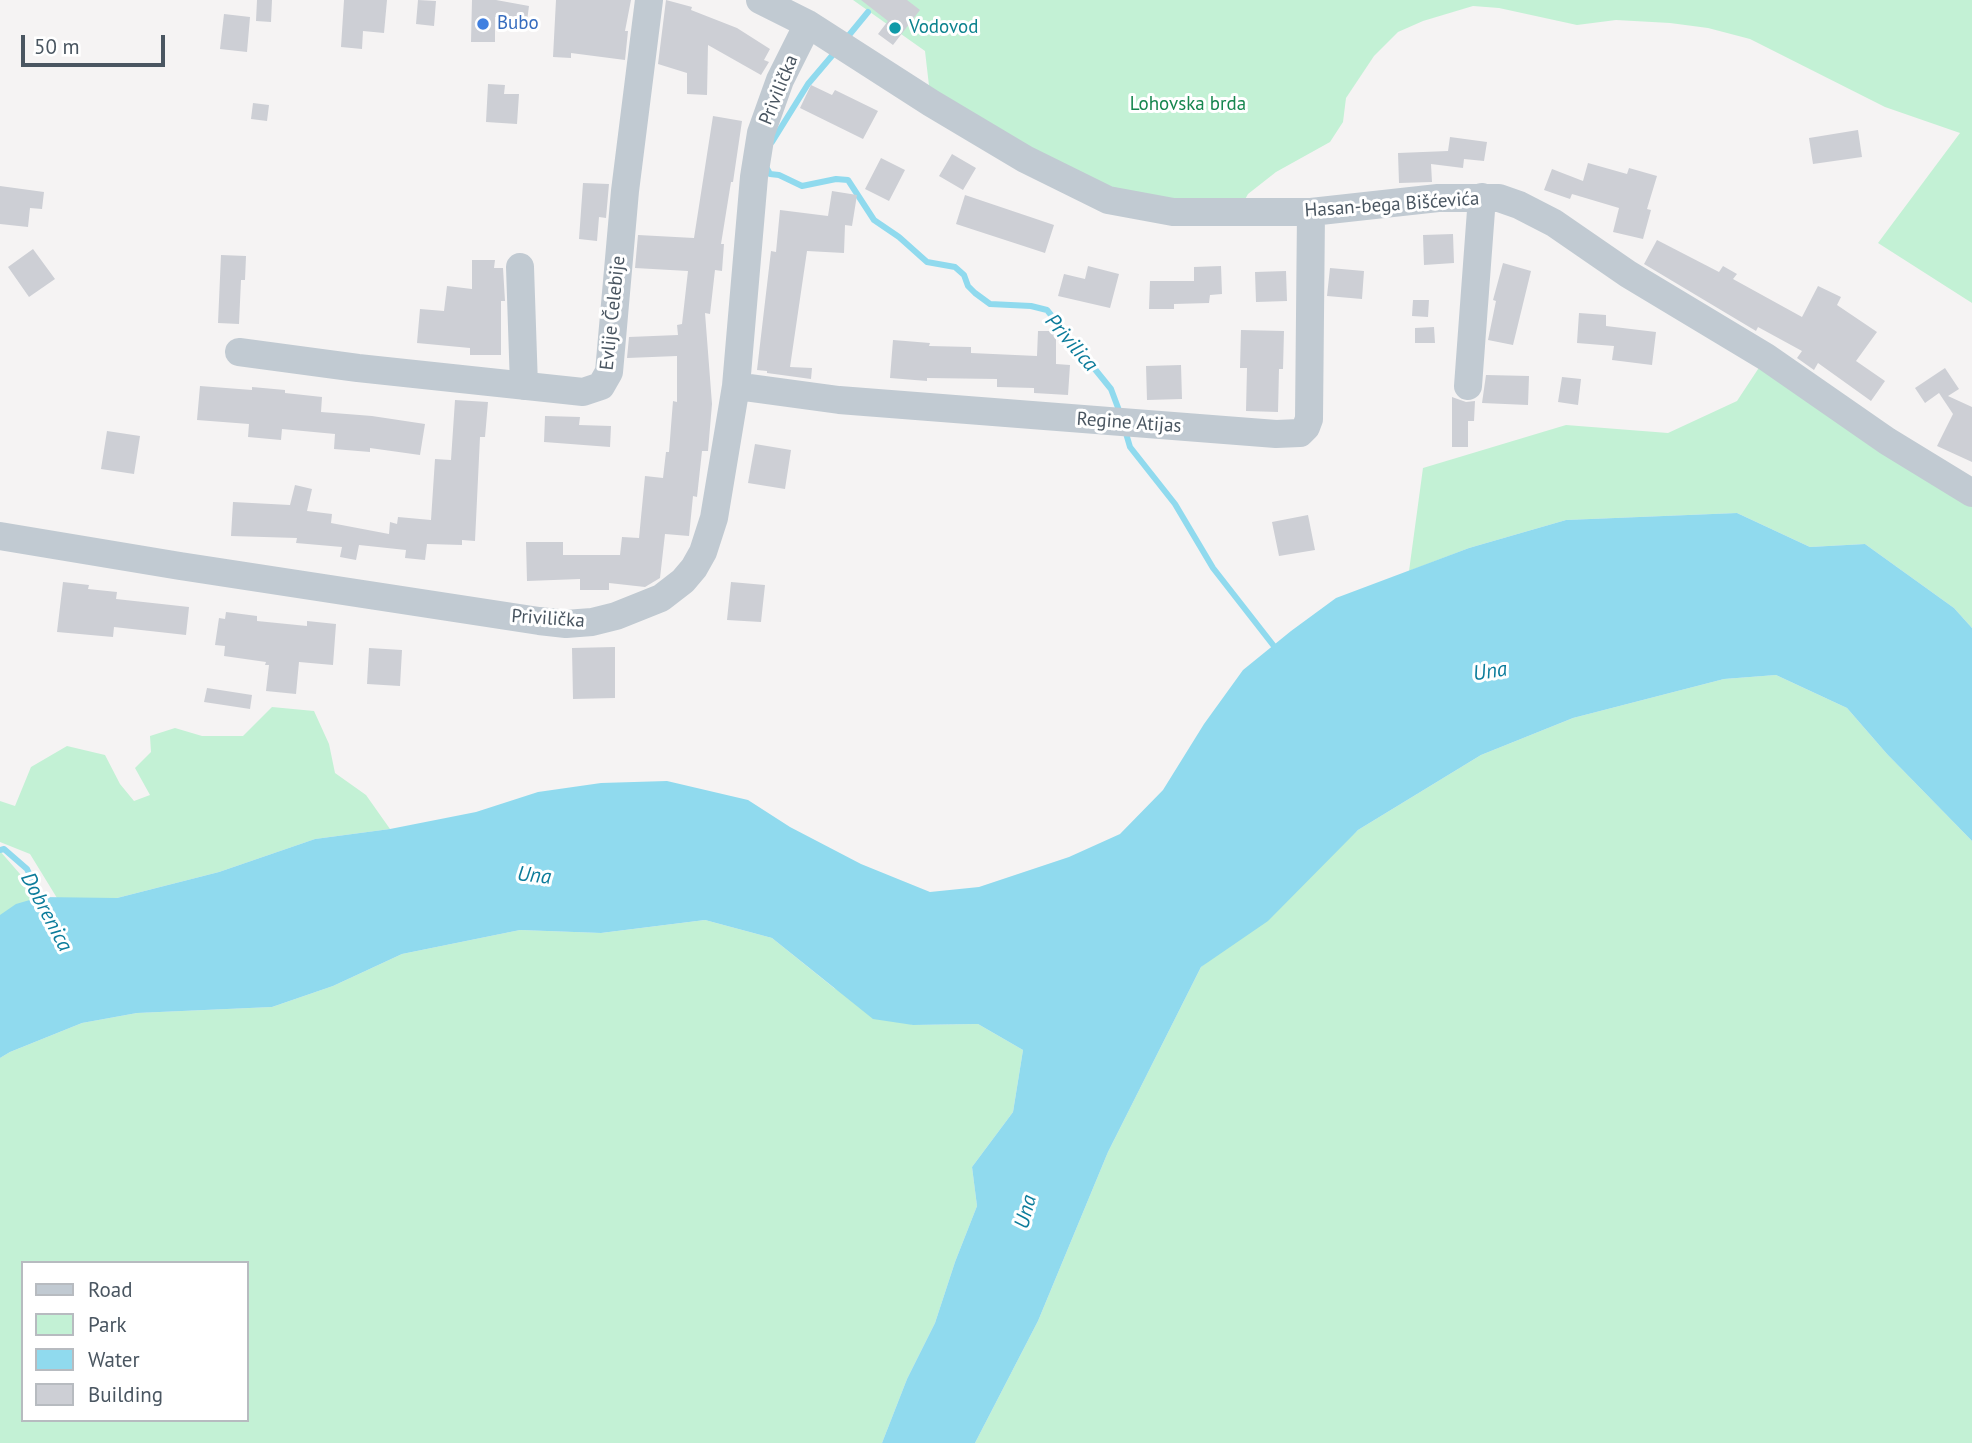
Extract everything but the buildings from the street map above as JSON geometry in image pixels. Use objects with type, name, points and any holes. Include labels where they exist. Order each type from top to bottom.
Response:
[{"type":"street","name":"Evlije Čelebije","points":[[239,352],[358,368],[583,392],[601,386],[609,372],[625,191],[649,0]]},
{"type":"street","points":[[760,0],[808,24]]},
{"type":"street","name":"Hasan-bega Bišćevića","points":[[808,24],[931,103],[1025,159],[1108,200],[1173,212],[1311,212],[1438,198],[1499,198],[1554,223],[1628,274],[1766,357],[1887,441],[1972,493]]},
{"type":"street","name":"Privilička","points":[[0,536],[566,624],[592,622],[616,616],[661,598],[683,581],[694,568],[703,552],[713,518],[736,386],[754,177],[761,133],[776,90],[808,24]]},
{"type":"street","points":[[1468,386],[1482,197]]},
{"type":"street","name":"Regine Atijas","points":[[736,386],[839,400],[1263,433],[1300,433],[1306,428],[1309,419],[1311,212]]},
{"type":"street","points":[[520,267],[524,386]]},
{"type":"green space","name":"Lohovska brda","points":[[853,0],[1972,0],[1972,303],[1878,243],[1960,133],[1885,107],[1750,39],[1708,28],[1670,23],[1616,20],[1577,25],[1499,8],[1473,6],[1423,21],[1398,32],[1374,56],[1346,98],[1343,122],[1330,142],[1276,172],[1248,194],[1238,212],[1141,207],[931,103],[925,51]]},
{"type":"green space","points":[[1766,357],[1972,490],[1972,628],[1954,608],[1865,544],[1810,547],[1737,513],[1566,520],[1469,548],[1409,571],[1423,468],[1566,425],[1668,433],[1737,401]]},
{"type":"green space","points":[[1776,675],[1847,708],[1887,754],[1972,841],[1972,1443],[975,1443],[1038,1321],[1108,1152],[1201,967],[1358,830],[1481,755],[1573,718],[1724,679]]},
{"type":"green space","points":[[272,707],[314,711],[329,744],[335,773],[366,795],[390,829],[315,839],[219,872],[117,898],[57,898],[30,854],[0,842],[0,801],[15,806],[31,767],[67,746],[105,755],[120,784],[134,801],[150,795],[135,768],[151,752],[150,736],[175,728],[202,736],[243,736]]},
{"type":"green space","points":[[0,851],[40,897],[0,927]]},
{"type":"green space","points":[[705,920],[772,938],[834,988],[913,1025],[978,1024],[1023,1050],[1013,1112],[972,1167],[977,1206],[935,1323],[907,1379],[882,1443],[0,1443],[0,1058],[82,1023],[137,1013],[272,1007],[333,986],[402,954],[520,930],[601,933]]},
{"type":"water","name":"Una","points":[[1737,513],[1810,547],[1865,544],[1954,608],[1972,628],[1972,841],[1887,754],[1847,708],[1776,675],[1724,679],[1573,718],[1481,755],[1358,830],[1268,921],[1201,967],[1108,1152],[1038,1321],[975,1443],[882,1443],[907,1379],[935,1323],[977,1206],[972,1167],[1013,1112],[1023,1050],[978,1024],[913,1025],[873,1019],[772,938],[705,920],[601,933],[520,930],[402,954],[333,986],[272,1007],[137,1013],[82,1023],[0,1058],[0,915],[16,904],[40,897],[117,898],[219,872],[315,839],[390,829],[476,812],[538,792],[601,783],[667,781],[748,800],[790,827],[861,864],[930,892],[979,887],[1069,857],[1120,834],[1163,790],[1204,724],[1243,670],[1336,598],[1469,548],[1566,520]]},
{"type":"waterway","name":"Privilica","points":[[845,40],[868,12]]},
{"type":"waterway","name":"Privilica","points":[[772,142],[808,84],[836,51]]},
{"type":"waterway","name":"Privilica","points":[[765,165],[770,174],[779,175],[802,186],[836,179],[848,180],[874,220],[899,237],[927,262],[955,267],[964,275],[968,286],[990,304],[1031,306],[1047,310],[1111,389],[1120,413]]},
{"type":"waterway","name":"Privilica","points":[[1125,430],[1130,447],[1175,504],[1213,568],[1277,650]]},
{"type":"waterway","name":"Dobrenica","points":[[0,850],[4,849],[27,869],[43,903]]},
{"type":"place","name":"Bubo","points":[[483,24]]},
{"type":"place","name":"Vodovod","points":[[895,28]]}]
